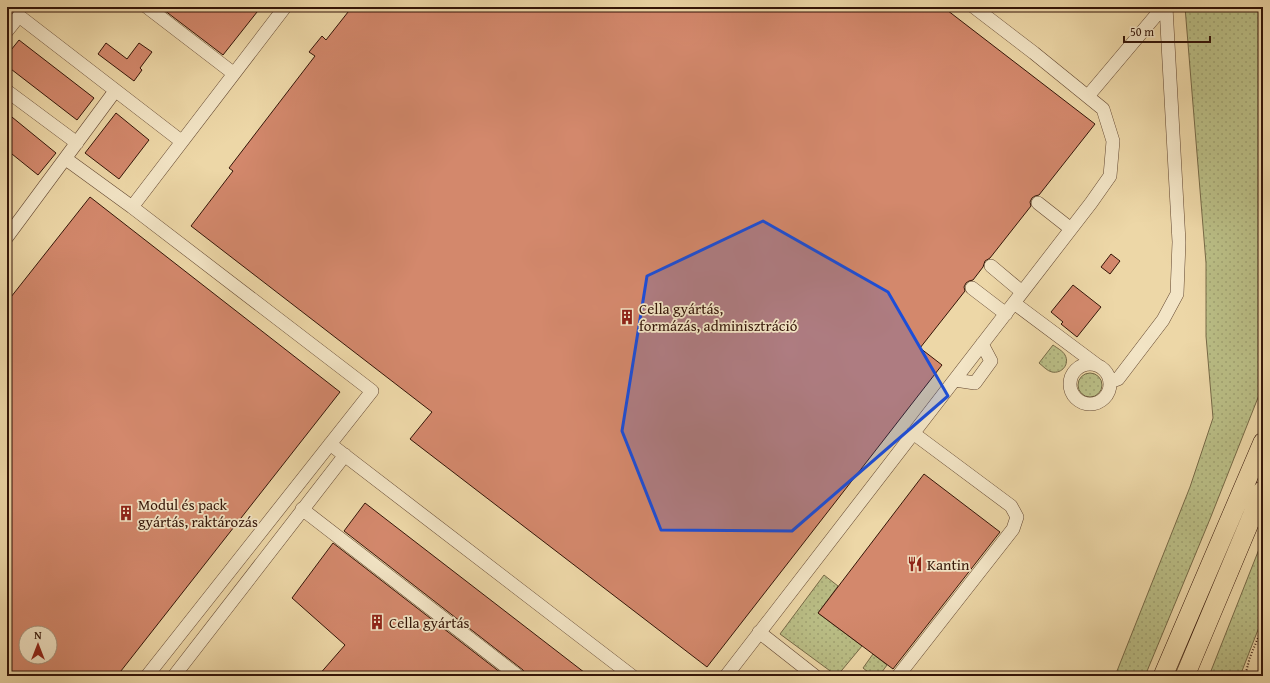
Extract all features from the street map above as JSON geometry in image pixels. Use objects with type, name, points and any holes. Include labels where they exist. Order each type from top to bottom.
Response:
[{"type":"highway","points":[[1163,676],[1263,442]]},
{"type":"highway","points":[[1185,676],[1263,490]]},
{"type":"street","points":[[147,7],[233,73]]},
{"type":"street","points":[[132,206],[180,141],[285,7]]},
{"type":"street","points":[[726,676],[1006,314],[1110,176],[1113,141],[1103,109],[974,7]]},
{"type":"street","points":[[1088,96],[1163,7]]},
{"type":"street","points":[[1110,382],[1118,379],[1163,320],[1177,294],[1179,242],[1166,7]]},
{"type":"street","points":[[7,31],[19,16],[180,141]]},
{"type":"street","points":[[7,91],[76,143]]},
{"type":"street","points":[[7,237],[12,219],[66,159],[76,143],[115,91]]},
{"type":"street","points":[[66,159],[132,206],[372,391],[147,676]]},
{"type":"street","points":[[1038,203],[1071,229]]},
{"type":"street","points":[[991,266],[1022,292]]},
{"type":"street","points":[[972,288],[1006,314]]},
{"type":"street","points":[[1014,303],[1097,365],[1106,372],[1110,382],[1108,393],[1099,402],[1093,404],[1080,402],[1074,398],[1071,392],[1069,385],[1070,379],[1077,368],[1083,364],[1097,365]]},
{"type":"street","points":[[955,380],[975,383],[991,362],[982,344]]},
{"type":"street","points":[[898,676],[1013,529],[1017,517],[1011,506],[913,433]]},
{"type":"street","points":[[330,444],[632,676]]},
{"type":"street","points":[[174,676],[345,455]]},
{"type":"street","points":[[302,509],[518,676]]},
{"type":"street","points":[[759,632],[815,676]]},
{"type":"path","points":[[1245,676],[1250,657],[1263,626]]},
{"type":"highlighted area","points":[[763,221],[888,292],[948,396],[792,531],[661,530],[622,431],[647,276]]},
{"type":"green space","points":[[1185,7],[1263,7],[1263,385],[1210,519],[1145,676],[1115,676],[1190,487],[1213,418],[1206,336],[1206,263]]},
{"type":"green space","points":[[1053,345],[1063,352],[1066,358],[1066,365],[1064,368],[1056,372],[1048,371],[1039,363]]},
{"type":"green space","points":[[1085,373],[1095,373],[1102,380],[1102,390],[1095,397],[1085,397],[1078,390],[1078,380]]},
{"type":"green space","points":[[1263,539],[1263,617],[1240,676],[1209,676]]},
{"type":"green space","points":[[824,575],[838,586],[818,613],[862,646],[837,676],[780,634]]},
{"type":"green space","points":[[873,654],[887,665],[879,676],[873,676],[863,668]]},
{"type":"building","points":[[160,7],[261,7],[223,55]]},
{"type":"building","name":"Cella gyártás, formázás, adminisztráció","points":[[352,7],[943,7],[1095,124],[1039,195],[1032,198],[1030,202],[1031,206],[990,258],[985,261],[983,267],[973,280],[966,283],[964,287],[965,291],[920,348],[942,365],[707,667],[410,439],[432,412],[191,226],[233,171],[229,168],[315,56],[309,52],[322,36],[326,40]]},
{"type":"building","points":[[19,40],[94,98],[77,120],[7,66],[7,55]]},
{"type":"building","points":[[106,43],[127,59],[139,43],[152,52],[140,68],[142,70],[134,81],[98,54]]},
{"type":"building","points":[[7,113],[56,153],[38,175],[7,150]]},
{"type":"building","points":[[116,113],[149,140],[119,179],[85,153]]},
{"type":"building","name":"Modul és pack gyártás, raktározás","points":[[90,197],[340,392],[117,676],[7,676],[7,302]]},
{"type":"building","points":[[1111,254],[1120,261],[1110,274],[1101,267]]},
{"type":"building","points":[[1073,285],[1101,307],[1077,337],[1061,324],[1063,322],[1051,312]]},
{"type":"building","name":"Kantin","points":[[924,474],[1000,532],[893,669],[818,613]]},
{"type":"building","points":[[365,503],[589,676],[526,676],[523,670],[344,531]]},
{"type":"building","name":"Cella gyártás","points":[[333,543],[505,676],[318,676],[345,645],[292,598]]},
{"type":"place","name":"Cella gyártás, formázás, adminisztráció","points":[[627,317]]},
{"type":"place","name":"Modul és pack gyártás, raktározás","points":[[126,513]]},
{"type":"place","name":"Kantin","points":[[915,564]]},
{"type":"place","name":"Cella gyártás","points":[[377,622]]}]
